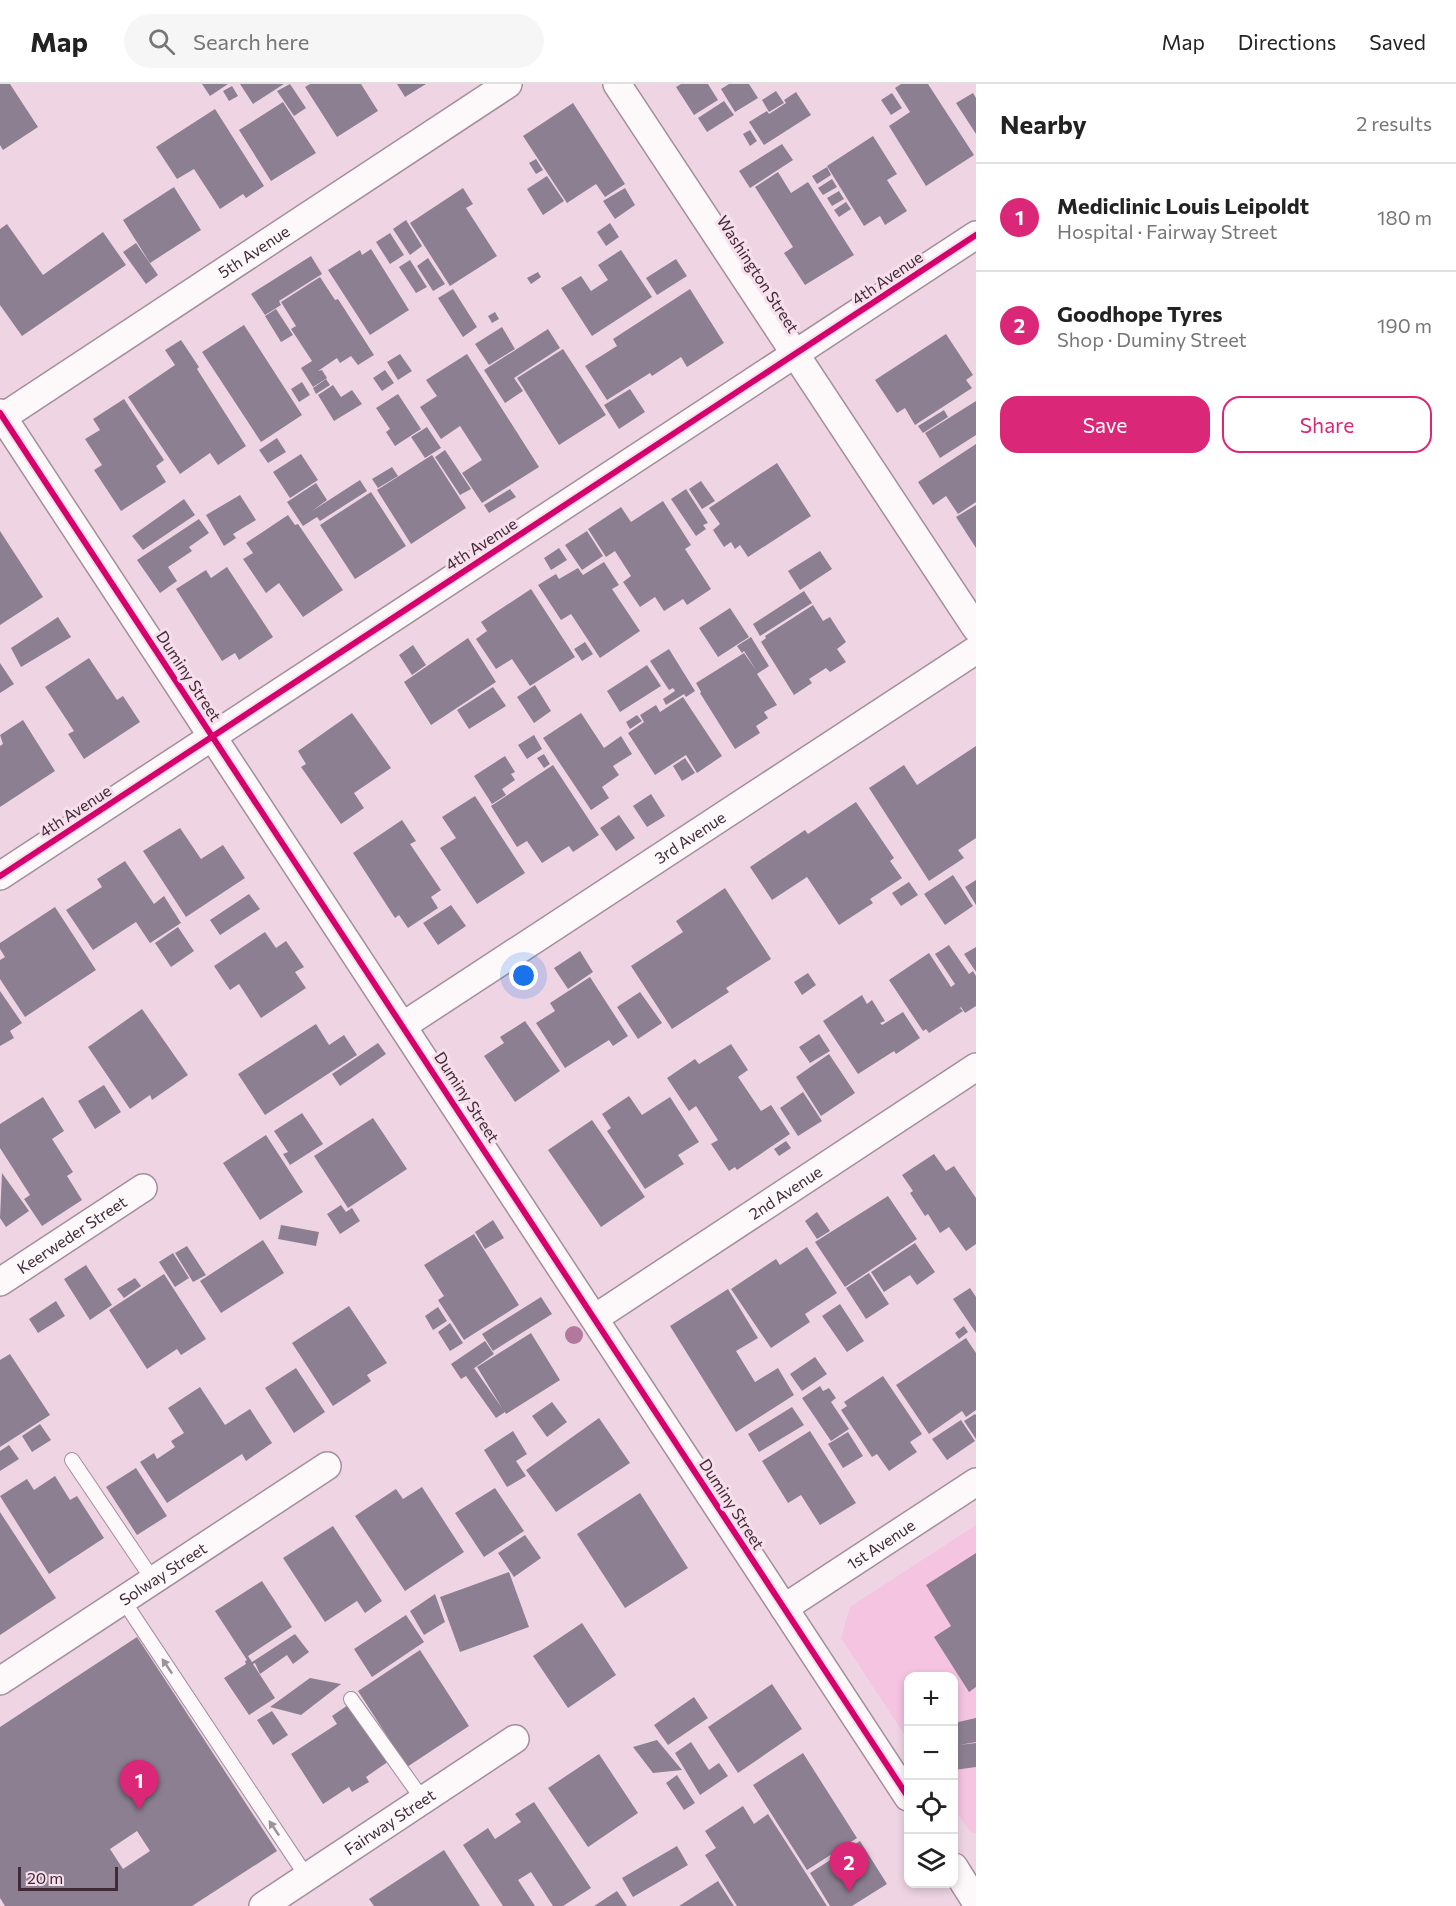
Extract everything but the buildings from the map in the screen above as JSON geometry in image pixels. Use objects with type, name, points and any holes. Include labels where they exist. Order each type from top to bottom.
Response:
[{"type":"street","name":"5th Avenue","points":[[1,417],[508,84]]},
{"type":"street","name":"Washington Street","points":[[617,84],[976,628]]},
{"type":"street","name":"4th Avenue","points":[[0,876],[976,235]]},
{"type":"street","name":"Duminy Street","points":[[1,417],[404,1025],[904,1789]]},
{"type":"street","name":"3rd Avenue","points":[[404,1025],[976,650]]},
{"type":"street","name":"2nd Avenue","points":[[595,1318],[976,1067]]},
{"type":"street","name":"Keerweder Street","points":[[0,1282],[143,1188]]},
{"type":"street","name":"Solway Street","points":[[0,1681],[327,1466]]},
{"type":"street","name":"1st Avenue","points":[[784,1608],[976,1482]]},
{"type":"street","name":"Fairway Street","points":[[263,1906],[515,1739]]},
{"type":"street","points":[[958,1873],[976,1902]]},
{"type":"lane","points":[[72,1460],[153,1580]]},
{"type":"lane","points":[[123,1600],[307,1877]]},
{"type":"lane","points":[[351,1699],[423,1800]]},
{"type":"shaded area","points":[[976,1525],[976,1833],[970,1832],[958,1814],[958,1672],[904,1672],[904,1734],[841,1638],[850,1607]]},
{"type":"cycle path","points":[[0,876],[976,235]]},
{"type":"cycle path","points":[[0,413],[904,1791]]},
{"type":"place","name":"Mediclinic Louis Leipoldt","points":[[139,1810]]},
{"type":"place","name":"Goodhope Tyres","points":[[849,1892]]}]
